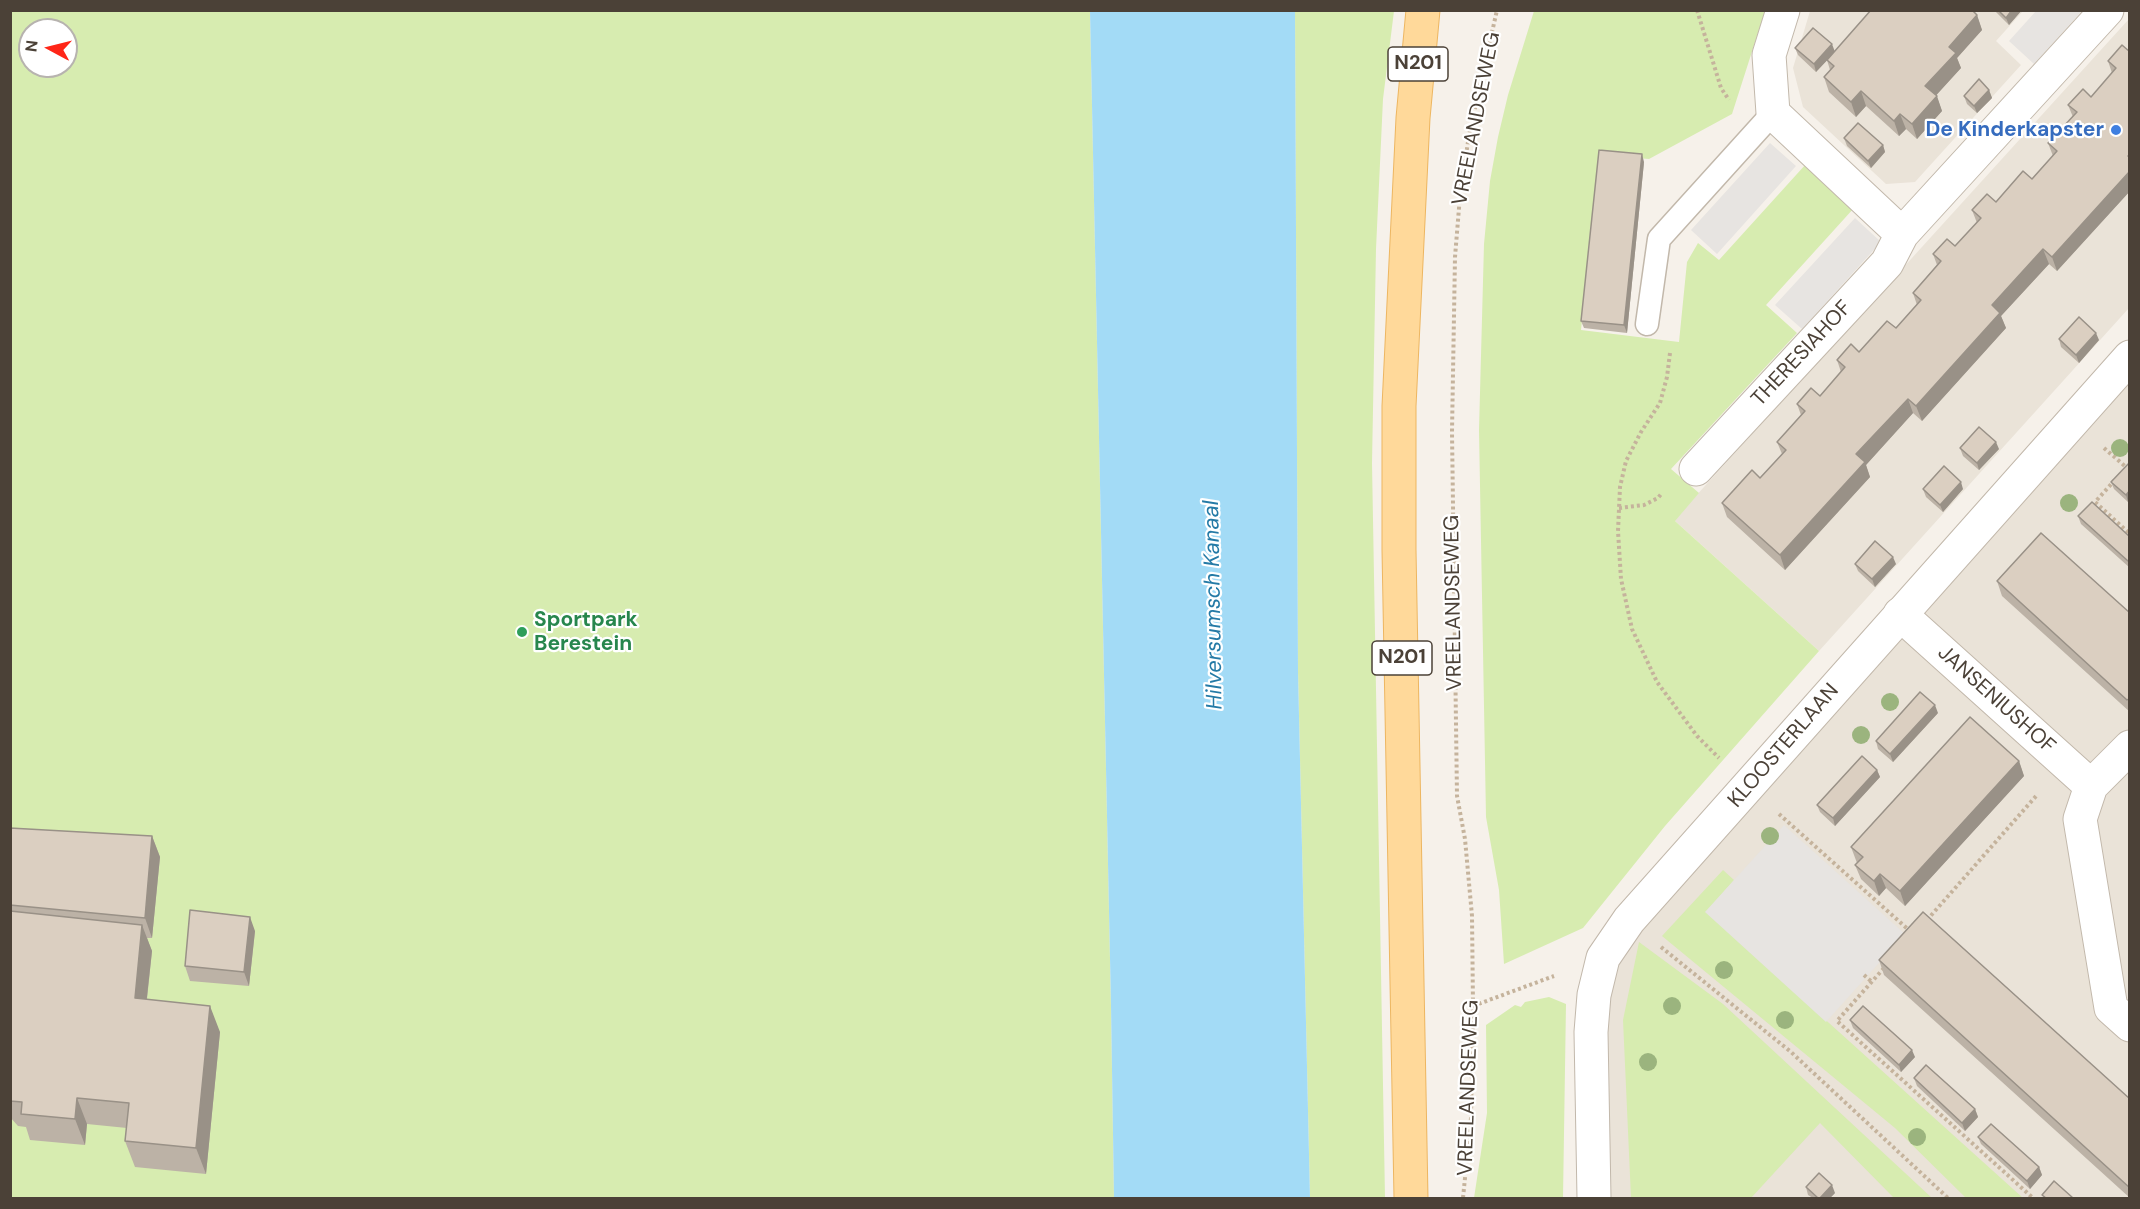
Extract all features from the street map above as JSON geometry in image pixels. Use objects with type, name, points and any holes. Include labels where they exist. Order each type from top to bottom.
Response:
[{"type":"main road","name":"N201","points":[[1411,1198],[1399,550],[1399,406],[1413,118],[1423,10]]},
{"type":"street","points":[[1783,10],[1769,55],[1764,122],[1902,234]]},
{"type":"street","name":"THERESIAHOF","points":[[1696,469],[1887,263],[1902,234],[2107,10]]},
{"type":"street","name":"KLOOSTERLAAN","points":[[1594,1198],[1591,1032],[1594,995],[1603,958],[1629,920],[2130,357]]},
{"type":"street","name":"JANSENIUSHOF","points":[[1900,614],[2091,786]]},
{"type":"street","points":[[2130,747],[2091,786],[2080,819],[2111,1008],[2130,1025]]},
{"type":"lane","points":[[1647,324],[1659,239],[1764,122]]},
{"type":"path","name":"VREELANDSEWEG","points":[[1463,1198],[1471,1118],[1473,1006],[1472,916],[1465,839],[1456,796],[1452,432],[1455,257],[1460,196],[1469,135],[1497,10]]},
{"type":"path","points":[[1697,10],[1721,88],[1739,116],[1764,122]]},
{"type":"path","points":[[1671,343],[1667,377],[1660,403],[1626,461],[1620,487],[1618,531],[1621,579],[1632,629],[1657,682],[1697,736],[1748,786],[1914,934]]},
{"type":"path","points":[[2130,464],[2095,502],[2130,534]]},
{"type":"path","points":[[1921,926],[2065,763]]},
{"type":"path","points":[[1629,920],[1791,1052],[1948,1198]]},
{"type":"path","points":[[1473,1006],[1603,958]]},
{"type":"path","points":[[1886,966],[1837,1021],[2033,1198]]},
{"type":"path","points":[[1864,975],[1872,982]]},
{"type":"shaded area","points":[[1810,11],[2023,11],[1996,41],[2021,65],[1915,182],[1886,184],[1803,107],[1793,68]]},
{"type":"shaded area","points":[[2036,11],[2082,11],[2034,64],[2009,41]]},
{"type":"shaded area","points":[[2129,19],[2129,308],[1819,651],[1674,520]]},
{"type":"shaded area","points":[[1770,143],[1796,166],[1717,254],[1691,230]]},
{"type":"shaded area","points":[[1855,218],[1881,242],[1802,329],[1775,305]]},
{"type":"shaded area","points":[[2129,383],[2129,1198],[1602,1198],[1605,1030],[1609,988],[1627,937]]},
{"type":"shaded area","points":[[1784,825],[1905,934],[1826,1022],[1705,912]]},
{"type":"green space","name":"Sportpark Berestein","points":[[10,11],[1090,11],[1114,1198],[11,1198]]},
{"type":"green space","points":[[1295,11],[1394,11],[1383,99],[1376,249],[1372,463],[1385,1198],[1310,1198],[1298,672]]},
{"type":"green space","points":[[1534,11],[1765,11],[1732,114],[1649,159],[1599,155],[1581,330],[1679,342],[1687,262],[1698,243],[1719,260],[1806,164],[1854,208],[1766,305],[1797,333],[1671,469],[1699,493],[1675,521],[1819,651],[1665,826],[1583,928],[1504,964],[1499,890],[1486,817],[1479,430],[1484,244],[1490,181],[1498,137],[1508,95]]},
{"type":"green space","points":[[1723,870],[1734,880],[1706,912],[2023,1198],[1966,1198],[1895,1128],[1662,936]]},
{"type":"green space","points":[[1639,942],[1723,1004],[1932,1198],[1894,1198],[1820,1123],[1751,1198],[1631,1198],[1623,1020]]},
{"type":"green space","points":[[1549,997],[1566,1004],[1563,1198],[1474,1198],[1487,1113],[1486,1025],[1515,1005],[1521,1007],[1525,1002]]},
{"type":"water","name":"Hilversumsch Kanaal","points":[[1090,11],[1295,11],[1298,672],[1310,1198],[1114,1198]]},
{"type":"building","points":[[1871,10],[1972,10],[1977,15],[1949,47],[1956,53],[1925,86],[1937,96],[1912,124],[1900,114],[1894,121],[1861,91],[1851,102],[1824,77],[1834,66],[1827,60]]},
{"type":"building","points":[[1998,10],[2012,10],[2006,18]]},
{"type":"building","points":[[1813,28],[1832,44],[1814,64],[1795,48]]},
{"type":"building","points":[[2122,45],[2130,52],[2130,154],[2128,156],[2130,171],[2052,257],[2043,249],[1992,305],[2000,313],[1916,406],[1908,399],[1856,454],[1865,462],[1780,555],[1722,503],[1752,470],[1760,478],[1786,450],[1777,442],[1805,411],[1797,404],[1811,388],[1820,396],[1845,367],[1837,360],[1851,344],[1859,352],[1887,321],[1896,328],[1921,300],[1913,293],[1941,261],[1933,254],[1947,239],[1955,246],[1981,218],[1972,210],[1987,194],[1996,202],[2023,171],[2032,179],[2057,151],[2048,143],[2077,112],[2068,105],[2083,89],[2091,97],[2116,68],[2108,61]]},
{"type":"building","points":[[1979,79],[1989,90],[1974,106],[1964,96]]},
{"type":"building","points":[[1858,123],[1883,145],[1868,161],[1844,138]]},
{"type":"building","points":[[1599,150],[1642,154],[1624,325],[1581,321]]},
{"type":"building","points":[[2079,317],[2096,333],[2076,355],[2059,339]]},
{"type":"building","points":[[1979,427],[1996,442],[1977,463],[1960,448]]},
{"type":"building","points":[[2130,462],[2130,490],[2126,495],[2111,482]]},
{"type":"building","points":[[1944,466],[1961,482],[1940,505],[1923,489]]},
{"type":"building","points":[[2092,502],[2130,537],[2130,559],[2128,561],[2078,516]]},
{"type":"building","points":[[2041,533],[2130,613],[2130,698],[2127,700],[1997,581]]},
{"type":"building","points":[[1875,541],[1893,557],[1872,579],[1855,564]]},
{"type":"building","points":[[1920,692],[1935,705],[1890,754],[1876,741]]},
{"type":"building","points":[[1970,717],[2019,761],[1900,891],[1880,874],[1874,881],[1855,865],[1863,857],[1851,847]]},
{"type":"building","points":[[1862,756],[1877,770],[1833,818],[1817,805]]},
{"type":"building","points":[[10,828],[152,836],[145,918],[10,905]]},
{"type":"building","points":[[190,910],[250,917],[244,972],[185,966]]},
{"type":"building","points":[[10,911],[142,925],[135,998],[210,1006],[196,1148],[125,1141],[129,1103],[77,1098],[75,1119],[21,1114],[22,1102],[10,1101]]},
{"type":"building","points":[[1923,912],[2130,1099],[2130,1188],[1879,960]]},
{"type":"building","points":[[1863,1006],[1912,1050],[1899,1065],[1850,1020]]},
{"type":"building","points":[[1926,1065],[1975,1109],[1962,1123],[1914,1078]]},
{"type":"building","points":[[1991,1124],[2039,1167],[2027,1181],[1978,1137]]},
{"type":"building","points":[[1819,1173],[1832,1185],[1818,1198],[1806,1187]]},
{"type":"building","points":[[2054,1181],[2073,1198],[2046,1198],[2042,1195]]},
{"type":"place","name":"De Kinderkapster","points":[[2116,130]]},
{"type":"place","name":"Sportpark Berestein","points":[[522,632]]}]
